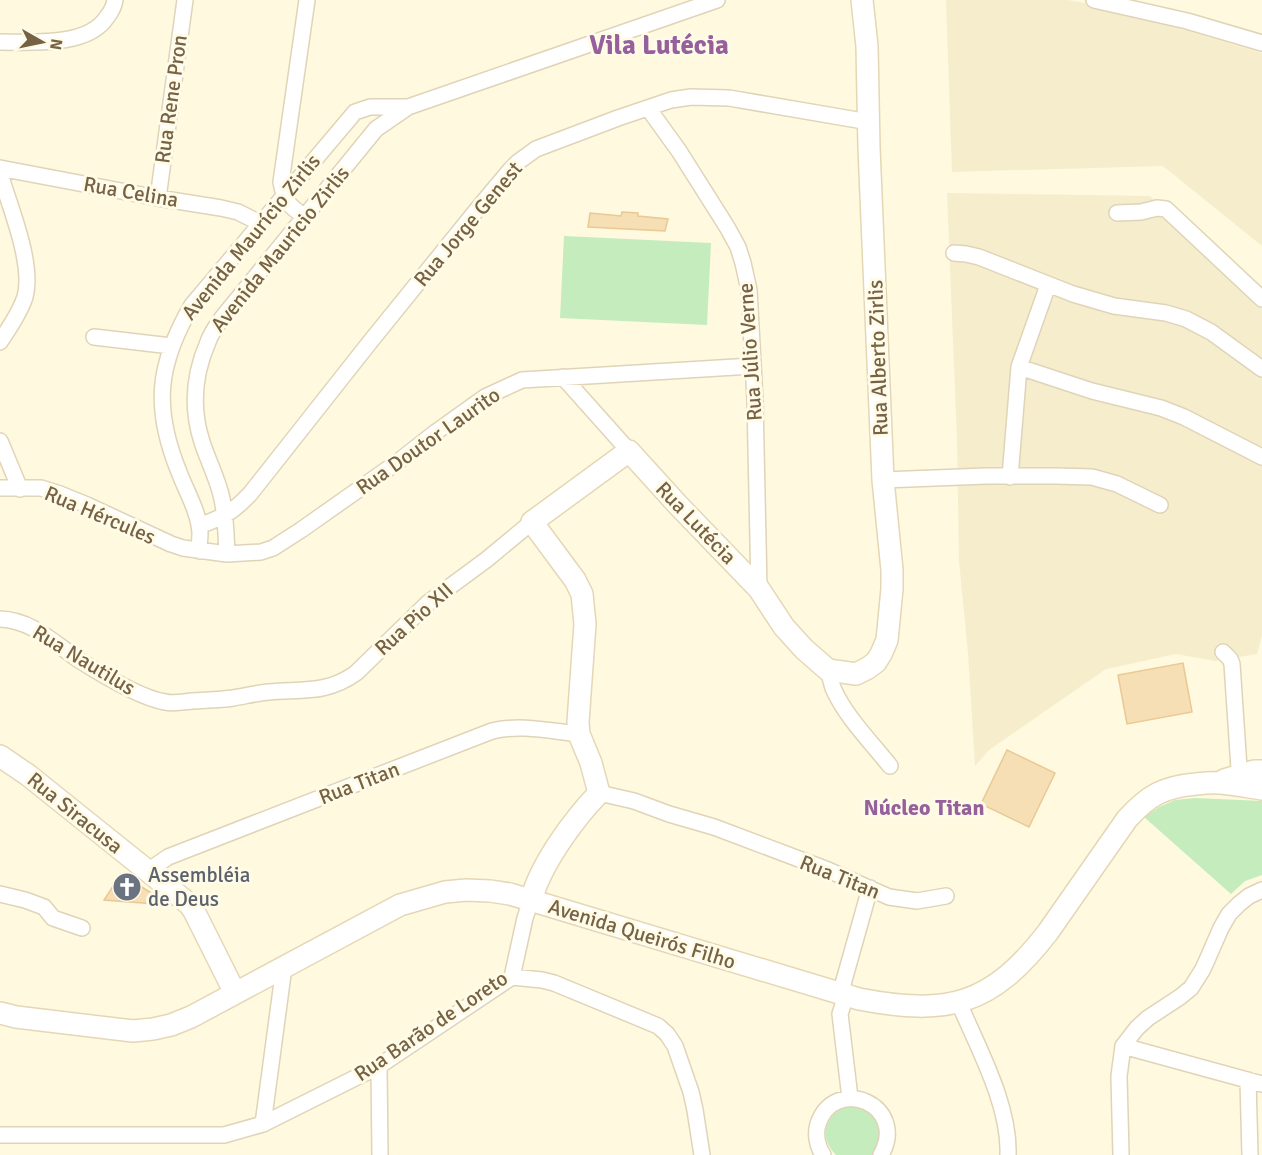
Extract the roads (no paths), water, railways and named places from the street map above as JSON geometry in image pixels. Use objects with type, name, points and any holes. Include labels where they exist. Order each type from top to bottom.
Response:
[{"type":"main road","name":"Rua Alberto Zirlis","points":[[828,670],[856,674],[876,662],[887,640],[892,589],[883,480],[867,46],[862,0]]},
{"type":"main road","name":"Rua Lutécia","points":[[629,451],[759,589],[784,627],[828,670]]},
{"type":"main road","name":"Rua Pio XII","points":[[532,522],[629,451]]},
{"type":"main road","points":[[531,900],[534,887],[552,855],[587,805],[599,793],[591,763],[579,734],[585,624],[582,594],[575,580],[532,522]]},
{"type":"main road","name":"Rua Siracusa","points":[[0,756],[28,775],[189,904],[235,993]]},
{"type":"main road","name":"Avenida Queirós Filho","points":[[1239,781],[1254,771],[1262,771]]},
{"type":"main road","name":"Avenida Queirós Filho","points":[[0,1013],[16,1017],[133,1031],[171,1025],[191,1017],[400,905],[445,892],[466,890],[510,894],[846,995],[905,1006],[959,1003],[972,999],[994,986],[1037,946],[1127,819],[1143,803],[1163,790],[1193,784],[1239,781],[1262,789]]},
{"type":"street","points":[[0,42],[44,42],[87,34],[101,27],[115,0]]},
{"type":"street","name":"Rua Rene Pron","points":[[158,198],[185,0]]},
{"type":"street","points":[[305,217],[290,206],[283,195],[281,182],[308,0]]},
{"type":"street","points":[[359,110],[370,107],[408,107],[717,0]]},
{"type":"street","points":[[1094,0],[1187,21],[1262,43]]},
{"type":"street","name":"Rua Jorge Genest","points":[[198,526],[225,516],[250,494],[480,206],[518,162],[536,149],[671,100],[692,97],[729,98],[869,122]]},
{"type":"street","name":"Avenida Mauricio Zirlis","points":[[227,554],[222,496],[195,418],[194,399],[199,368],[208,340],[222,318],[376,129],[408,107]]},
{"type":"street","name":"Rua Júlio Verne","points":[[648,108],[697,177],[727,227],[738,247],[749,290],[755,400],[759,589]]},
{"type":"street","points":[[359,110],[372,118],[376,129]]},
{"type":"street","name":"Avenida Maurício Zirlis","points":[[199,551],[196,516],[171,452],[162,414],[162,391],[171,346],[192,305],[283,195],[359,110]]},
{"type":"street","name":"Rua Celina","points":[[0,168],[238,212],[260,223]]},
{"type":"street","points":[[0,174],[22,244],[27,281],[21,309],[0,342]]},
{"type":"street","points":[[1117,213],[1166,209],[1262,299]]},
{"type":"street","points":[[954,253],[978,257],[1048,285],[1114,306],[1166,313],[1186,319],[1211,332],[1262,369]]},
{"type":"street","points":[[1011,477],[1020,366],[1048,285]]},
{"type":"street","points":[[94,337],[171,346]]},
{"type":"street","name":"Rua Doutor Laurito","points":[[199,551],[227,554],[261,552],[273,548],[399,462],[485,397],[522,380],[752,366]]},
{"type":"street","points":[[1020,366],[1092,391],[1161,408],[1184,417],[1262,457]]},
{"type":"street","name":"Rua Lutécia","points":[[563,377],[629,451]]},
{"type":"street","points":[[0,441],[20,489]]},
{"type":"street","points":[[883,480],[1092,477],[1117,484],[1160,505]]},
{"type":"street","name":"Rua Hércules","points":[[0,488],[41,488],[60,494],[171,544],[199,551]]},
{"type":"street","name":"Rua Pio XII","points":[[167,703],[233,698],[267,692],[304,691],[330,687],[343,682],[368,662],[429,602],[532,522]]},
{"type":"street","name":"Rua Nautilus","points":[[0,619],[9,619],[35,629],[99,672],[147,697],[167,703]]},
{"type":"street","points":[[1223,652],[1232,664],[1239,781]]},
{"type":"street","points":[[828,670],[840,701],[890,766]]},
{"type":"street","name":"Rua Titan","points":[[148,872],[168,857],[492,731],[523,728],[579,734]]},
{"type":"street","name":"Rua Titan","points":[[599,793],[634,801],[669,814],[714,826],[828,870],[889,897],[917,901],[946,896]]},
{"type":"street","points":[[850,1098],[840,1014],[846,995],[843,984],[870,888]]},
{"type":"street","points":[[1121,1155],[1119,1076],[1123,1046],[1148,1018],[1191,988],[1203,969],[1229,914],[1249,896],[1262,890]]},
{"type":"street","points":[[0,894],[44,907],[53,918],[82,928]]},
{"type":"street","name":"Rua Barão de Loreto","points":[[0,1135],[224,1135],[263,1124],[379,1066],[512,976],[531,900]]},
{"type":"street","points":[[263,1124],[284,967]]},
{"type":"street","points":[[512,976],[554,983],[658,1026],[667,1034],[675,1046],[691,1092],[702,1155]]},
{"type":"street","points":[[959,1003],[1003,1108],[1008,1155]]},
{"type":"street","points":[[1123,1046],[1255,1082],[1250,1155]]},
{"type":"street","points":[[379,1066],[380,1155]]},
{"type":"street","points":[[824,1155],[820,1151],[817,1139],[817,1128],[821,1116],[828,1107],[850,1098],[862,1100],[881,1113],[888,1135],[881,1155]]},
{"type":"place","name":"Assembléia de Deus","points":[[127,887]]},
{"type":"district","name":"Vila Lutécia","points":[[659,45]]},
{"type":"district","name":"Núcleo Titan","points":[[924,807]]}]
